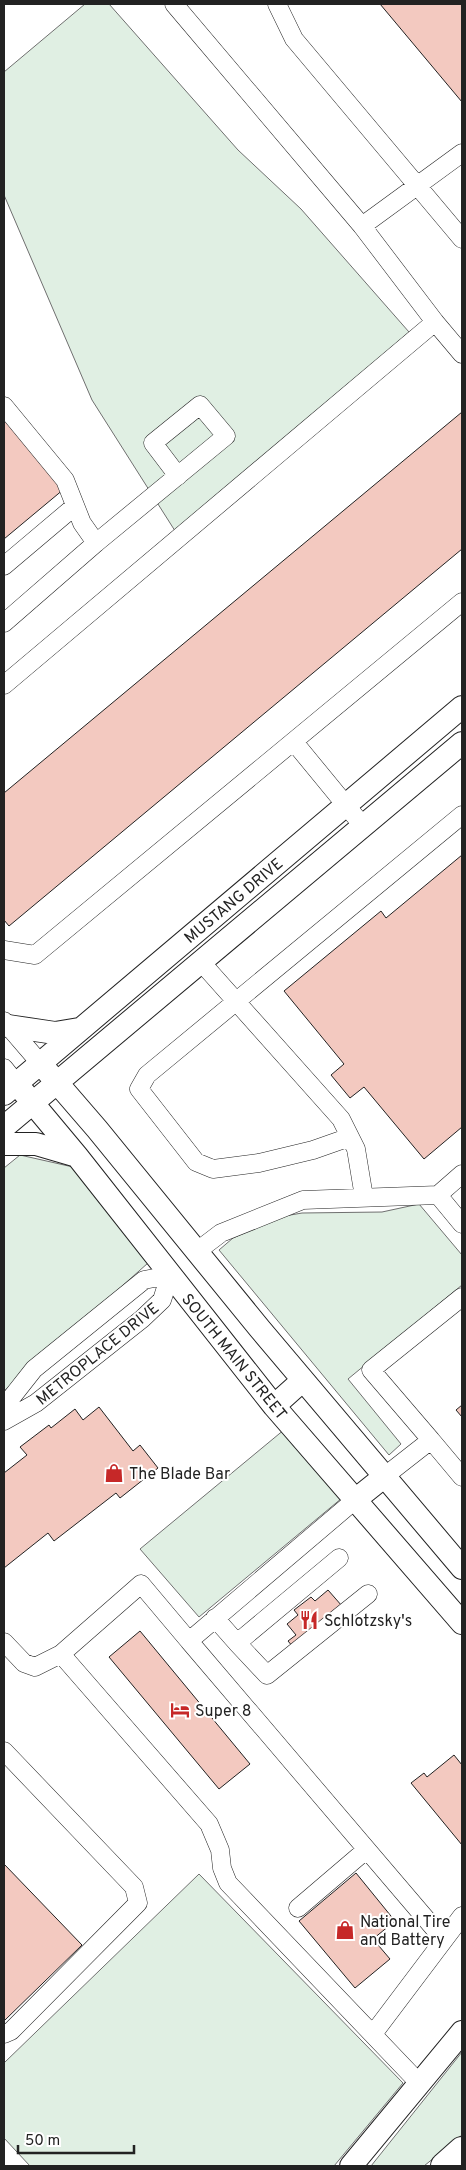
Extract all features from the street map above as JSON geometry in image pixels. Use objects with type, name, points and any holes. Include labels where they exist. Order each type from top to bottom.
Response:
[{"type":"highway","points":[[444,2166],[462,2150]]},
{"type":"main road","name":"MUSTANG DRIVE","points":[[8,1082],[40,1063],[462,707]]},
{"type":"main road","name":"MUSTANG DRIVE","points":[[4,1127],[462,744]]},
{"type":"main road","points":[[6,1023],[55,1032],[80,1028]]},
{"type":"main road","points":[[40,1063],[462,1568]]},
{"type":"main road","name":"SOUTH MAIN STREET","points":[[8,1082],[33,1103],[78,1156],[274,1406],[462,1623]]},
{"type":"main road","points":[[4,1144],[36,1144],[78,1156]]},
{"type":"main road","points":[[170,1275],[196,1252]]},
{"type":"main road","points":[[274,1406],[303,1380]]},
{"type":"main road","points":[[355,1500],[385,1476]]},
{"type":"main road","points":[[351,2166],[462,2032]]},
{"type":"street","points":[[174,4],[362,226],[435,322],[462,354]]},
{"type":"street","points":[[277,4],[294,38],[462,239]]},
{"type":"street","points":[[362,226],[462,153]]},
{"type":"street","points":[[4,685],[435,322]]},
{"type":"street","points":[[4,406],[65,480],[82,523],[96,543]]},
{"type":"street","points":[[4,622],[178,476]]},
{"type":"street","points":[[4,566],[75,506]]},
{"type":"street","points":[[4,950],[35,955],[462,602]]},
{"type":"street","points":[[294,742],[363,826]]},
{"type":"street","points":[[350,1137],[313,1150],[259,1162],[213,1169],[196,1162],[139,1089],[147,1075],[462,815]]},
{"type":"street","points":[[201,962],[340,1119],[356,1149],[364,1198]]},
{"type":"street","points":[[6,1023],[40,1063]]},
{"type":"street","points":[[196,1252],[221,1232],[303,1200],[438,1195],[462,1174]]},
{"type":"street","points":[[438,1195],[461,1219]]},
{"type":"street","name":"METROPLACE DRIVE","points":[[4,1407],[34,1369],[144,1280],[170,1275],[162,1300],[142,1319],[36,1403],[4,1421]]},
{"type":"street","points":[[462,1297],[371,1370],[462,1477]]},
{"type":"street","points":[[385,1476],[431,1440]]},
{"type":"street","points":[[189,1640],[355,1500]]},
{"type":"street","points":[[237,1643],[339,1558]]},
{"type":"street","points":[[4,1642],[24,1663],[35,1666],[61,1654],[141,1584],[444,1940]]},
{"type":"street","points":[[215,1618],[267,1675],[368,1594]]},
{"type":"street","points":[[61,1654],[209,1824],[220,1850],[222,1868],[228,1883],[420,2084]]},
{"type":"street","points":[[4,1751],[134,1886],[138,1903],[11,2031],[4,2034]]},
{"type":"street","points":[[298,1908],[366,1850]]},
{"type":"street","points":[[373,2034],[462,1916]]},
{"type":"green space","points":[[85,4],[109,4],[238,150],[301,209],[409,332],[177,534],[92,400],[4,195],[4,72]]},
{"type":"green space","points":[[20,1155],[73,1167],[148,1263],[4,1391],[4,1168]]},
{"type":"green space","points":[[419,1204],[462,1255],[462,1285],[348,1379],[401,1444],[389,1455],[219,1250],[233,1238],[279,1217],[302,1213],[382,1212]]},
{"type":"green space","points":[[285,1429],[342,1498],[199,1617],[140,1549]]},
{"type":"green space","points":[[199,1874],[403,2083],[334,2166],[30,2166],[4,2138],[4,2063]]},
{"type":"green space","points":[[462,2052],[462,2135],[424,2166],[371,2166]]},
{"type":"building","points":[[380,4],[462,4],[462,102]]},
{"type":"building","points":[[462,412],[462,549],[9,926],[4,920],[4,793]]},
{"type":"building","points":[[4,417],[64,489],[4,539]]},
{"type":"building","points":[[462,855],[462,1127],[424,1159],[364,1087],[350,1098],[331,1075],[344,1064],[284,991],[381,911],[386,918]]},
{"type":"building","points":[[462,1405],[462,1417],[456,1410]]},
{"type":"building","points":[[99,1407],[133,1451],[140,1445],[158,1468],[120,1498],[116,1493],[54,1541],[48,1533],[4,1568],[4,1473],[27,1455],[20,1447],[49,1425],[51,1428],[75,1409],[83,1420]]},
{"type":"building","name":"Schlotzsky's","points":[[328,1590],[342,1606],[293,1647],[288,1641],[296,1635],[287,1624],[298,1615],[294,1610],[311,1597],[315,1601]]},
{"type":"building","name":"Super 8","points":[[140,1631],[250,1764],[219,1789],[109,1657]]},
{"type":"building","points":[[454,1755],[462,1765],[462,1845],[411,1783],[424,1773],[427,1777]]},
{"type":"building","points":[[4,1864],[82,1945],[4,2021]]},
{"type":"building","name":"National Tire and Battery","points":[[356,1873],[395,1921],[373,1939],[390,1959],[355,1988],[299,1921]]},
{"type":"place","name":"The Blade Bar","points":[[114,1473]]},
{"type":"place","name":"Schlotzsky's","points":[[309,1620]]},
{"type":"place","name":"Super 8","points":[[180,1710]]},
{"type":"place","name":"National Tire and Battery","points":[[345,1930]]}]
